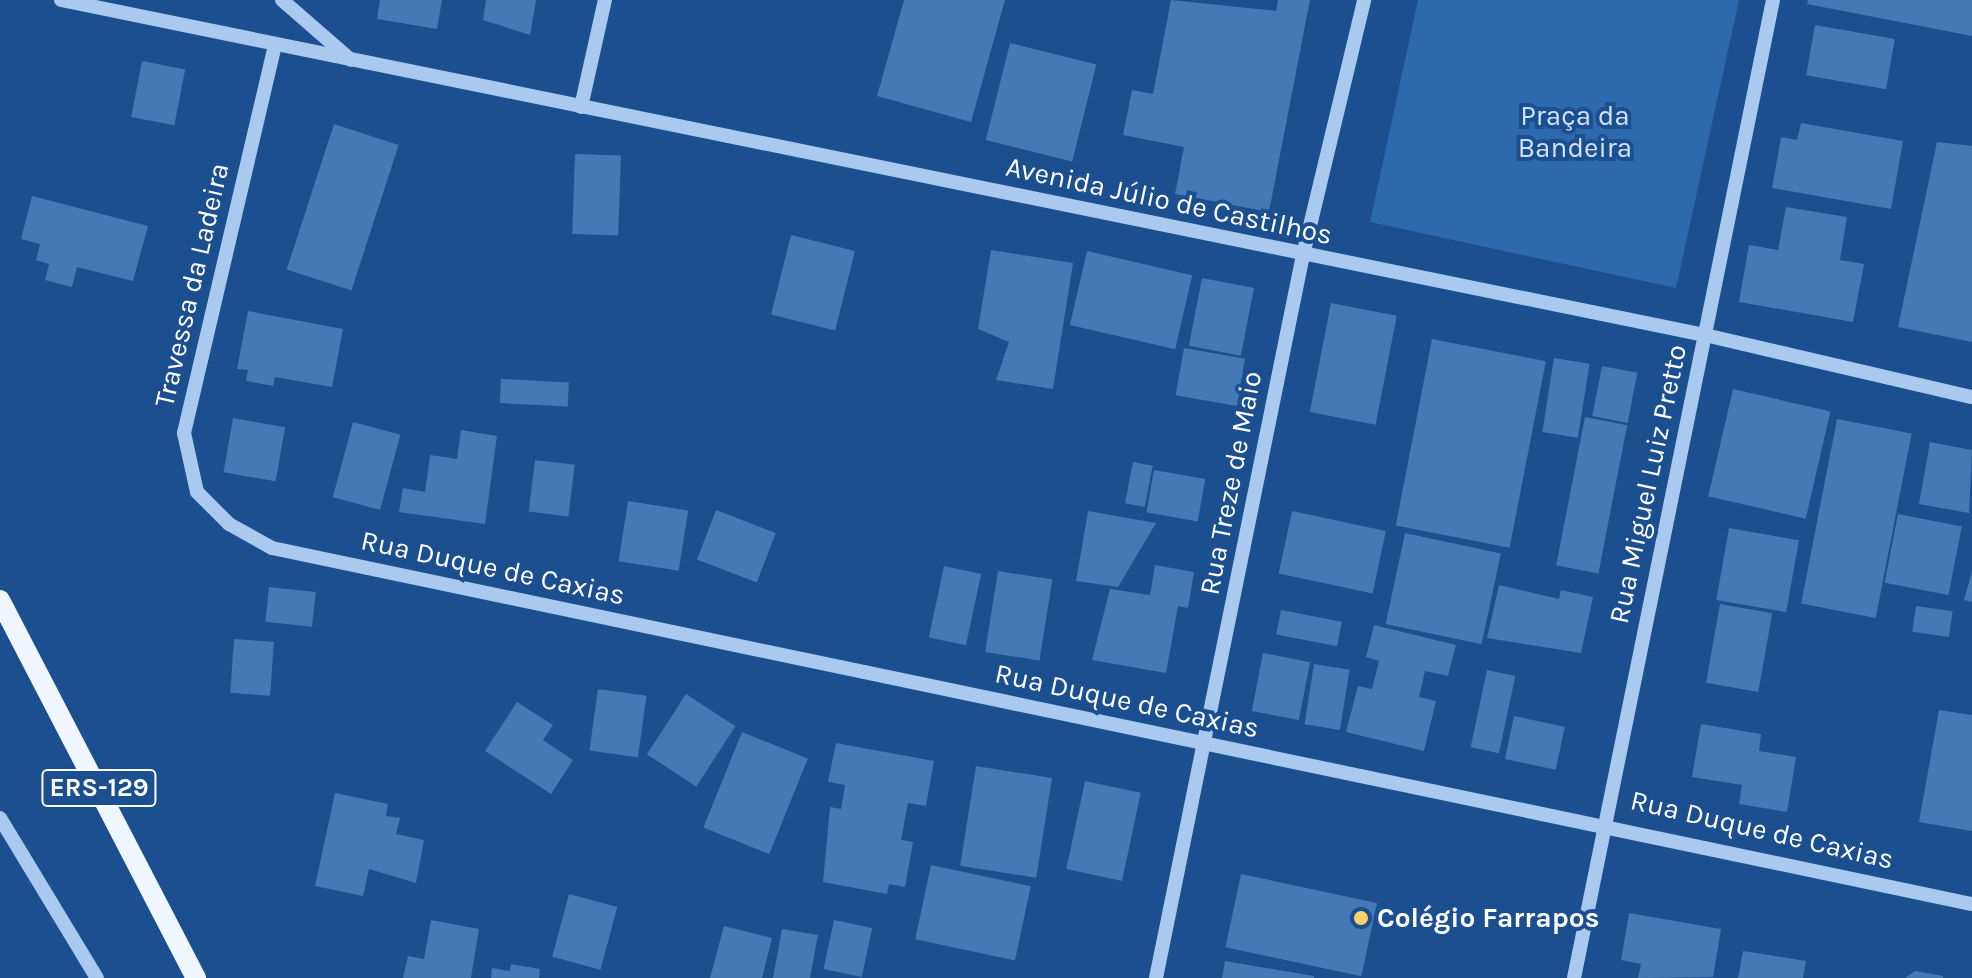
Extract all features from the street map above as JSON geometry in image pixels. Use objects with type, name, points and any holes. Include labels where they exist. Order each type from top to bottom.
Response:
[{"type":"main road","name":"ERS-129","points":[[0,600],[196,978]]},
{"type":"street","name":"Avenida Júlio de Castilhos","points":[[61,0],[354,63],[1705,335],[1972,397]]},
{"type":"street","points":[[282,0],[354,63]]},
{"type":"street","points":[[581,107],[605,0]]},
{"type":"street","name":"Rua Treze de Maio","points":[[1156,978],[1206,745],[1303,255],[1364,0]]},
{"type":"street","name":"Rua Miguel Luiz Pretto","points":[[1574,978],[1773,0]]},
{"type":"street","name":"Travessa da Ladeira","points":[[272,548],[229,524],[197,492],[184,433],[275,45]]},
{"type":"street","name":"Rua Duque de Caxias","points":[[272,548],[1206,745],[1605,822],[1972,904]]},
{"type":"street","points":[[0,818],[97,978]]},
{"type":"green space","name":"Praça da Bandeira","points":[[1418,0],[1739,0],[1676,288],[1370,222]]},
{"type":"building","points":[[380,0],[442,0],[437,29],[377,19]]},
{"type":"building","points":[[486,0],[536,0],[530,35],[483,20]]},
{"type":"building","points":[[904,0],[1005,0],[971,122],[877,96]]},
{"type":"building","points":[[1171,0],[1276,11],[1278,0],[1310,0],[1269,212],[1175,194],[1184,147],[1123,135],[1132,90],[1153,94]]},
{"type":"building","points":[[1808,0],[1972,0],[1972,36],[1807,4]]},
{"type":"building","points":[[1815,25],[1895,39],[1886,89],[1806,75]]},
{"type":"building","points":[[1010,43],[1096,65],[1072,162],[986,140]]},
{"type":"building","points":[[142,61],[185,69],[174,125],[131,117]]},
{"type":"building","points":[[1801,123],[1903,141],[1891,209],[1772,188],[1781,137],[1797,140]]},
{"type":"building","points":[[334,124],[399,145],[351,291],[287,270]]},
{"type":"building","points":[[1937,142],[1972,146],[1972,342],[1898,327]]},
{"type":"building","points":[[575,154],[621,156],[618,236],[572,234]]},
{"type":"building","points":[[32,196],[148,226],[133,281],[77,267],[72,287],[45,280],[49,264],[36,260],[40,244],[21,239]]},
{"type":"building","points":[[1786,207],[1847,217],[1840,260],[1864,264],[1853,322],[1739,302],[1749,245],[1778,250]]},
{"type":"building","points":[[791,235],[855,251],[835,331],[771,315]]},
{"type":"building","points":[[991,250],[1073,263],[1053,389],[996,380],[1009,342],[978,329]]},
{"type":"building","points":[[1087,251],[1192,275],[1175,349],[1070,325]]},
{"type":"building","points":[[1202,278],[1254,288],[1241,356],[1189,346]]},
{"type":"building","points":[[1331,303],[1397,316],[1376,425],[1310,412]]},
{"type":"building","points":[[248,311],[343,329],[332,387],[275,377],[273,386],[246,381],[248,370],[237,369]]},
{"type":"building","points":[[1432,339],[1546,361],[1510,548],[1396,526]]},
{"type":"building","points":[[1184,348],[1245,359],[1237,406],[1176,395]]},
{"type":"building","points":[[1554,358],[1590,364],[1578,438],[1542,432]]},
{"type":"building","points":[[1602,366],[1637,373],[1628,423],[1592,416]]},
{"type":"building","points":[[501,379],[569,383],[568,407],[500,403]]},
{"type":"building","points":[[1733,389],[1830,411],[1806,519],[1708,496]]},
{"type":"building","points":[[1585,417],[1627,425],[1598,573],[1556,565]]},
{"type":"building","points":[[233,418],[285,427],[276,481],[223,472]]},
{"type":"building","points":[[1837,419],[1912,434],[1876,618],[1801,604]]},
{"type":"building","points":[[353,422],[400,435],[380,510],[333,497]]},
{"type":"building","points":[[461,430],[497,436],[485,524],[399,512],[403,488],[425,492],[430,455],[457,459]]},
{"type":"building","points":[[1930,442],[1972,450],[1969,513],[1919,504]]},
{"type":"building","points":[[535,460],[575,465],[568,516],[529,512]]},
{"type":"building","points":[[1133,462],[1153,466],[1145,507],[1125,503]]},
{"type":"building","points":[[1154,470],[1205,479],[1198,521],[1147,512]]},
{"type":"building","points":[[628,501],[688,511],[679,571],[618,561]]},
{"type":"building","points":[[716,510],[776,533],[757,582],[697,559]]},
{"type":"building","points":[[1088,511],[1156,523],[1118,587],[1076,581]]},
{"type":"building","points":[[1292,511],[1386,531],[1373,594],[1279,574]]},
{"type":"building","points":[[1898,514],[1962,526],[1948,595],[1885,583]]},
{"type":"building","points":[[1729,528],[1799,540],[1786,612],[1716,600]]},
{"type":"building","points":[[1405,533],[1501,553],[1482,644],[1386,624]]},
{"type":"building","points":[[1155,565],[1194,572],[1188,608],[1178,606],[1166,673],[1092,660],[1110,589],[1150,595]]},
{"type":"building","points":[[944,566],[981,574],[966,645],[929,637]]},
{"type":"building","points":[[998,571],[1052,580],[1039,661],[985,652]]},
{"type":"building","points":[[1972,571],[1972,602],[1964,600]]},
{"type":"building","points":[[1499,585],[1559,599],[1561,590],[1593,597],[1581,653],[1487,638]]},
{"type":"building","points":[[269,587],[316,592],[312,627],[265,622]]},
{"type":"building","points":[[1720,604],[1772,613],[1758,692],[1706,683]]},
{"type":"building","points":[[1916,606],[1953,611],[1949,637],[1912,632]]},
{"type":"building","points":[[1281,610],[1342,622],[1337,646],[1276,635]]},
{"type":"building","points":[[1374,625],[1456,645],[1448,676],[1425,671],[1419,697],[1436,701],[1424,751],[1346,732],[1358,686],[1372,689],[1379,661],[1366,657]]},
{"type":"building","points":[[234,639],[274,642],[270,696],[230,693]]},
{"type":"building","points":[[1263,653],[1310,662],[1299,720],[1252,711]]},
{"type":"building","points":[[1314,664],[1350,670],[1340,730],[1304,724]]},
{"type":"building","points":[[1487,670],[1515,676],[1499,753],[1471,747]]},
{"type":"building","points":[[598,689],[647,696],[638,757],[589,750]]},
{"type":"building","points":[[686,694],[735,726],[696,787],[647,754]]},
{"type":"building","points":[[517,702],[553,725],[543,740],[573,760],[551,794],[485,751]]},
{"type":"building","points":[[1939,710],[1972,715],[1972,831],[1919,822]]},
{"type":"building","points":[[1514,716],[1565,727],[1556,770],[1505,759]]},
{"type":"building","points":[[1701,724],[1761,734],[1759,751],[1796,757],[1787,812],[1739,804],[1742,785],[1692,777]]},
{"type":"building","points":[[742,732],[808,759],[769,854],[703,827]]},
{"type":"building","points":[[836,743],[934,761],[926,806],[908,803],[901,840],[913,842],[905,887],[889,884],[887,894],[823,882],[830,807],[841,809],[845,785],[828,782]]},
{"type":"building","points":[[976,766],[1052,778],[1036,878],[960,866]]},
{"type":"building","points":[[1085,781],[1141,793],[1122,881],[1066,869]]},
{"type":"building","points":[[335,793],[388,804],[386,816],[400,818],[396,834],[424,840],[416,883],[369,869],[363,896],[315,886]]},
{"type":"building","points":[[931,865],[1031,886],[1015,961],[915,939]]},
{"type":"building","points":[[1241,874],[1377,903],[1361,976],[1225,947]]},
{"type":"building","points":[[569,894],[617,907],[600,970],[552,957]]},
{"type":"building","points":[[1629,913],[1721,929],[1713,977],[1638,978],[1641,964],[1621,960]]},
{"type":"building","points":[[431,920],[479,929],[471,978],[403,978],[408,956],[424,959]]},
{"type":"building","points":[[834,920],[872,928],[862,977],[824,969]]},
{"type":"building","points":[[724,926],[772,938],[762,978],[710,978]]},
{"type":"building","points":[[782,929],[818,935],[810,978],[773,978]]},
{"type":"building","points":[[1743,951],[1806,961],[1803,978],[1738,978]]},
{"type":"building","points":[[1225,961],[1314,976],[1314,978],[1222,978]]},
{"type":"building","points":[[511,964],[540,969],[539,978],[491,978],[492,968],[510,971]]},
{"type":"building","points":[[1915,971],[1943,976],[1943,978],[1905,978]]},
{"type":"place","name":"Colégio Farrapos","points":[[1361,918]]}]
